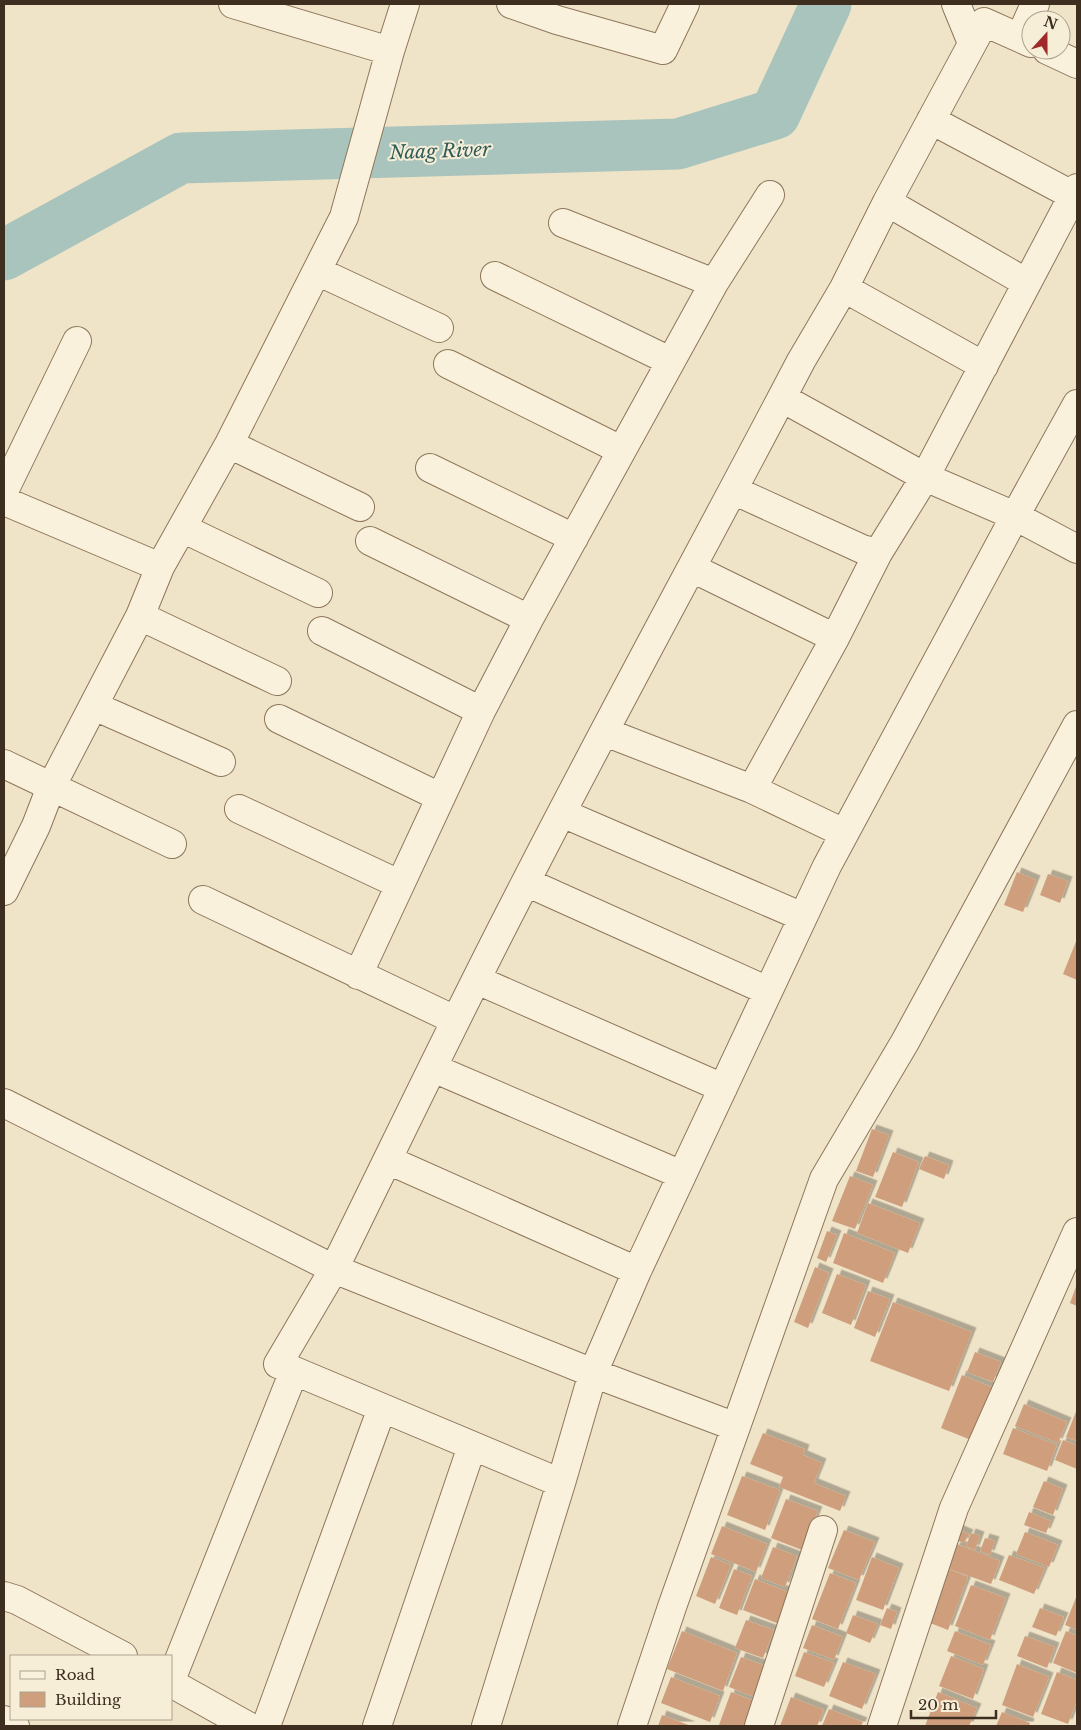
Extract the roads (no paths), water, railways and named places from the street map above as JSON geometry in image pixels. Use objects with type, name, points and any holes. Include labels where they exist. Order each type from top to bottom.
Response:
[{"type":"street","points":[[233,4],[390,51]]},
{"type":"street","points":[[4,891],[36,826],[52,787],[140,616],[160,566],[229,444],[344,217],[405,4]]},
{"type":"street","points":[[511,4],[556,20],[664,50],[686,4]]},
{"type":"street","points":[[956,4],[972,43]]},
{"type":"street","points":[[561,1483],[278,1364],[334,1269],[455,1020],[562,812],[801,361],[844,288],[886,202],[972,43],[984,22],[1021,39]]},
{"type":"street","points":[[752,789],[835,638],[878,553],[924,476],[984,366],[1076,192],[931,120]]},
{"type":"street","points":[[358,975],[481,711],[529,619],[714,283],[770,195]]},
{"type":"street","points":[[886,202],[1028,283]]},
{"type":"street","points":[[563,223],[714,283]]},
{"type":"street","points":[[317,271],[439,328]]},
{"type":"street","points":[[495,276],[670,361]]},
{"type":"street","points":[[844,288],[984,366]]},
{"type":"street","points":[[4,491],[77,342]]},
{"type":"street","points":[[448,364],[621,450]]},
{"type":"street","points":[[782,398],[924,476],[1015,516],[1077,549]]},
{"type":"street","points":[[486,1726],[593,1373],[637,1271],[827,866],[1077,404]]},
{"type":"street","points":[[229,444],[360,507]]},
{"type":"street","points":[[430,468],[574,538]]},
{"type":"street","points":[[732,490],[862,548],[878,553]]},
{"type":"street","points":[[4,500],[160,566]]},
{"type":"street","points":[[182,528],[318,593]]},
{"type":"street","points":[[370,541],[529,619]]},
{"type":"street","points":[[692,568],[835,638]]},
{"type":"street","points":[[140,616],[278,681]]},
{"type":"street","points":[[322,630],[481,711]]},
{"type":"street","points":[[94,706],[221,762]]},
{"type":"street","points":[[280,719],[440,797]]},
{"type":"street","points":[[632,1726],[673,1604],[824,1180],[910,1034],[1077,725]]},
{"type":"street","points":[[605,732],[752,789],[844,833]]},
{"type":"street","points":[[4,764],[172,844]]},
{"type":"street","points":[[238,809],[399,884]]},
{"type":"street","points":[[562,812],[803,917]]},
{"type":"street","points":[[526,882],[768,991]]},
{"type":"street","points":[[203,900],[455,1020]]},
{"type":"street","points":[[477,980],[723,1088]]},
{"type":"street","points":[[433,1068],[682,1175]]},
{"type":"street","points":[[4,1104],[334,1269],[593,1373],[736,1427]]},
{"type":"street","points":[[388,1160],[637,1271]]},
{"type":"street","points":[[882,1726],[954,1508],[1077,1232]]},
{"type":"street","points":[[172,1678],[294,1371]]},
{"type":"street","points":[[266,1726],[382,1408]]},
{"type":"street","points":[[378,1726],[472,1446]]},
{"type":"street","points":[[759,1726],[823,1530]]},
{"type":"street","points":[[4,1596],[17,1600],[121,1655]]},
{"type":"street","points":[[172,1682],[248,1726]]},
{"type":"street","points":[[4,1720],[15,1726]]},
{"type":"waterway","name":"Naag River","points":[[4,255],[181,158],[678,144],[775,114],[826,4]]}]
